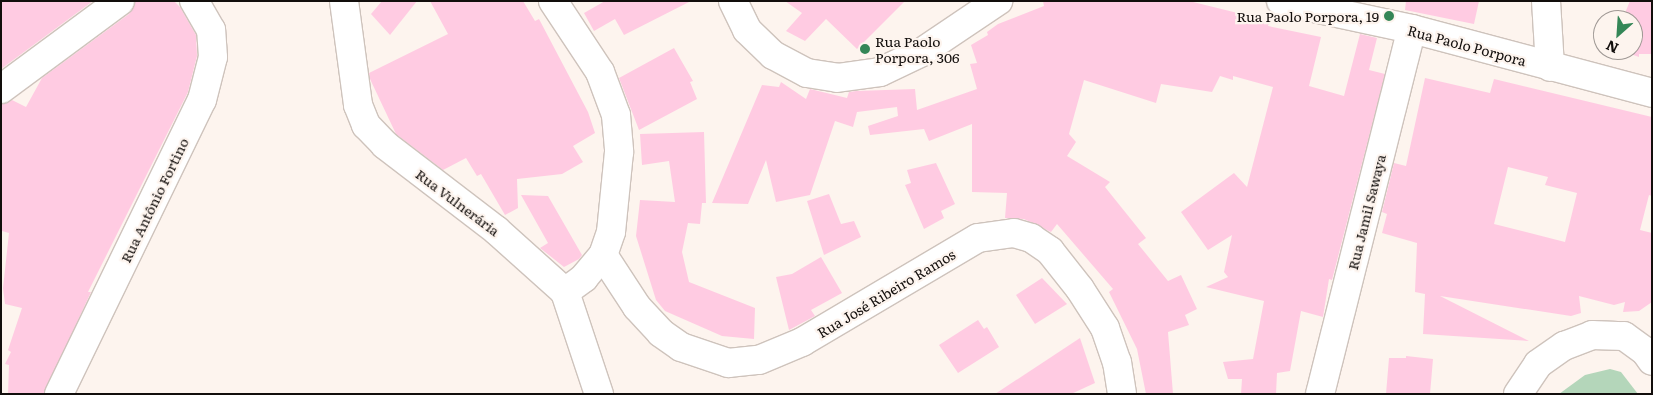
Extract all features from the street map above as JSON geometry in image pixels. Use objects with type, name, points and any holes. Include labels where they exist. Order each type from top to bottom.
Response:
[{"type":"street","points":[[1,90],[120,1]]},
{"type":"street","name":"Rua Antônio Fortino","points":[[59,394],[202,100],[213,57],[211,30],[194,1]]},
{"type":"street","name":"Rua Vulnerária","points":[[344,1],[358,105],[366,125],[385,146],[496,230],[565,292],[599,394]]},
{"type":"street","points":[[553,1],[600,72],[616,115],[619,152],[616,194],[603,255],[584,278],[565,292]]},
{"type":"street","points":[[733,1],[747,30],[773,55],[807,73],[837,78],[880,72],[922,52],[998,1]]},
{"type":"street","name":"Rua Paolo Porpora","points":[[1281,1],[1412,29],[1652,93]]},
{"type":"street","points":[[1546,1],[1550,67]]},
{"type":"street","name":"Rua Jamil Sawaya","points":[[1320,394],[1412,29]]},
{"type":"street","name":"Rua José Ribeiro Ramos","points":[[603,255],[637,307],[661,333],[681,347],[728,363],[759,360],[802,342],[978,238],[1014,233],[1031,238],[1050,251],[1080,289],[1105,328],[1117,362],[1122,394]]},
{"type":"street","points":[[1518,394],[1538,364],[1564,346],[1592,335],[1624,336],[1648,356]]},
{"type":"green space","points":[[1610,369],[1621,372],[1638,394],[1559,394],[1585,375]]},
{"type":"building","points":[[1,1],[93,1],[1,69]]},
{"type":"building","points":[[135,1],[174,1],[180,7],[196,35],[197,56],[188,92],[88,292],[91,292],[44,394],[8,394],[9,365],[5,364],[11,352],[8,350],[22,308],[5,304],[3,288],[9,233],[2,231],[1,104],[12,100],[26,107],[42,78],[129,14]]},
{"type":"building","points":[[382,1],[417,1],[390,35],[371,14]]},
{"type":"building","points":[[430,1],[523,1],[535,21],[539,19],[588,112],[595,133],[573,146],[583,162],[562,174],[517,179],[518,208],[505,215],[481,174],[477,176],[466,158],[443,170],[396,134],[370,79],[369,73],[448,34]]},
{"type":"building","points":[[605,1],[691,1],[624,35],[615,19],[594,31],[584,13]]},
{"type":"building","points":[[785,1],[905,1],[857,49],[826,19],[805,41],[786,31],[802,13]]},
{"type":"building","points":[[1043,1],[1189,1],[1270,21],[1268,26],[1321,37],[1309,86],[1344,96],[1360,34],[1377,38],[1369,70],[1385,74],[1332,280],[1329,279],[1323,317],[1301,311],[1290,371],[1277,373],[1276,394],[1241,394],[1242,379],[1228,379],[1223,362],[1253,359],[1264,301],[1206,287],[1228,277],[1224,272],[1232,235],[1208,250],[1181,212],[1234,173],[1247,187],[1273,87],[1233,76],[1233,80],[1220,76],[1212,92],[1161,84],[1156,103],[1084,80],[1069,134],[1076,142],[1067,156],[1110,182],[1105,187],[1146,238],[1138,244],[1168,281],[1181,275],[1197,309],[1185,315],[1189,325],[1168,332],[1173,394],[1146,394],[1137,349],[1109,292],[1113,289],[1057,224],[1051,232],[1024,219],[1005,218],[1007,193],[972,192],[972,124],[929,141],[924,129],[870,135],[868,126],[898,116],[897,107],[857,112],[853,127],[835,121],[810,195],[776,202],[766,160],[748,204],[712,203],[762,85],[779,87],[781,82],[806,99],[810,89],[847,98],[849,92],[856,91],[915,89],[917,110],[977,89],[970,64],[977,63],[971,45],[988,35],[987,32],[998,24],[1044,6]]},
{"type":"building","points":[[1406,1],[1479,1],[1474,24],[1405,10]]},
{"type":"building","points":[[1630,1],[1652,1],[1652,54],[1643,54],[1643,10],[1626,10]]},
{"type":"building","points":[[674,48],[693,81],[690,82],[697,99],[639,130],[619,78]]},
{"type":"building","points":[[1425,78],[1490,93],[1494,79],[1652,117],[1652,196],[1649,195],[1640,230],[1652,233],[1652,302],[1639,311],[1623,312],[1625,302],[1614,305],[1579,296],[1581,313],[1571,316],[1440,296],[1529,341],[1423,334],[1425,294],[1415,292],[1417,243],[1382,233],[1387,214],[1382,212],[1394,163],[1406,166]],"holes":[[[1508,167],[1548,177],[1545,185],[1577,193],[1565,242],[1494,224]]]},
{"type":"building","points":[[704,132],[706,203],[702,203],[700,224],[688,223],[682,252],[689,282],[755,308],[754,339],[722,336],[665,311],[656,300],[636,236],[640,200],[675,202],[669,161],[642,165],[640,134]]},
{"type":"building","points":[[936,163],[955,204],[941,211],[944,218],[924,229],[905,185],[911,183],[907,170]]},
{"type":"building","points":[[829,194],[841,224],[854,221],[861,237],[824,255],[807,201]]},
{"type":"building","points":[[521,195],[548,196],[582,255],[579,259],[564,267],[540,248],[548,243]]},
{"type":"building","points":[[821,257],[842,293],[811,310],[815,316],[789,330],[776,277],[792,274]]},
{"type":"building","points":[[1042,278],[1067,304],[1035,324],[1016,295]]},
{"type":"building","points":[[978,320],[984,329],[987,327],[999,347],[958,373],[939,345]]},
{"type":"building","points":[[1080,338],[1095,383],[1071,394],[995,394]]},
{"type":"building","points":[[1406,356],[1433,359],[1430,394],[1386,394],[1389,358],[1406,358]]},
{"type":"place","name":"Rua Paolo Porpora, 19","points":[[1389,16]]},
{"type":"place","name":"Rua Paolo Porpora, 306","points":[[865,49]]}]
